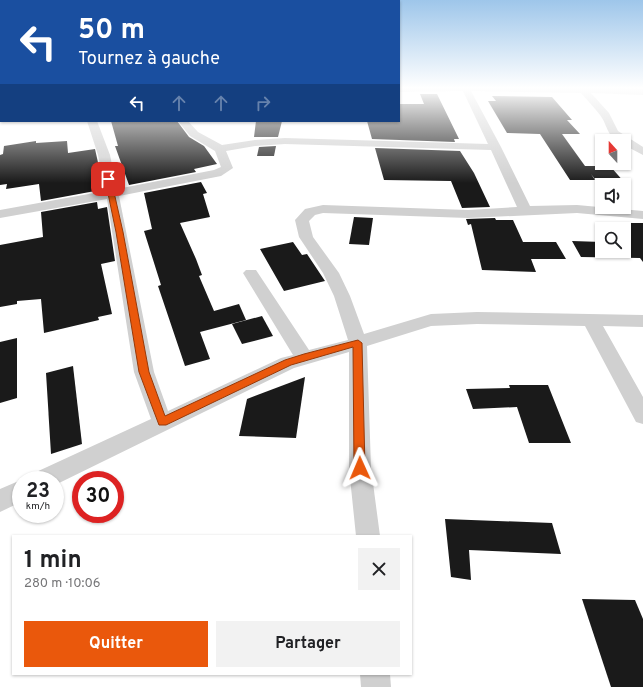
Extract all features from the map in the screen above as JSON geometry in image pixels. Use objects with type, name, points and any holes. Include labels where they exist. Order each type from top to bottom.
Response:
[{"type":"street","points":[[482,119],[525,210]]},
{"type":"street","points":[[608,119],[614,133],[622,140],[643,151]]},
{"type":"street","points":[[92,122],[104,155],[120,232],[144,372],[162,422]]},
{"type":"street","points":[[184,122],[194,134],[220,149],[256,143],[285,141],[496,147]]},
{"type":"street","points":[[0,214],[217,173],[227,168],[220,149]]},
{"type":"street","points":[[368,535],[360,468],[358,343],[342,296],[331,273],[306,237],[302,220],[310,212],[324,209],[468,214],[525,210],[577,209],[643,215]]},
{"type":"street","points":[[251,273],[304,357]]},
{"type":"street","points":[[61,471],[262,374],[304,357],[358,343],[404,327],[431,320],[525,318],[643,321]]},
{"type":"street","points":[[592,320],[643,416]]},
{"type":"street","points":[[0,501],[12,495]]},
{"type":"street","points":[[375,675],[376,687]]},
{"type":"building","points":[[400,119],[449,119],[459,139],[454,139],[455,142],[372,139],[367,122],[400,122]]},
{"type":"building","points":[[499,119],[571,119],[572,120],[567,120],[580,134],[562,134],[585,166],[595,166],[595,170],[614,170],[621,178],[595,179],[591,174],[595,180],[570,180],[540,134],[507,133]]},
{"type":"building","points":[[111,122],[178,122],[189,137],[204,146],[217,164],[194,169],[196,172],[129,185],[115,146],[118,146]]},
{"type":"building","points":[[256,122],[282,122],[278,137],[254,137]]},
{"type":"building","points":[[36,141],[36,143],[67,141],[68,153],[95,149],[101,176],[92,177],[95,191],[41,201],[39,184],[6,189],[7,184],[0,185],[0,155],[3,154],[4,146]]},
{"type":"building","points":[[276,146],[274,156],[257,156],[259,147]]},
{"type":"building","points":[[375,148],[460,151],[474,173],[490,207],[462,208],[451,181],[384,180]]},
{"type":"building","points":[[201,182],[207,193],[203,194],[210,217],[180,223],[196,259],[202,275],[199,276],[214,311],[239,304],[246,320],[200,332],[210,359],[185,366],[158,286],[161,285],[144,231],[152,229],[144,193]]},
{"type":"building","points":[[97,202],[98,209],[107,207],[115,261],[101,264],[112,314],[98,317],[99,320],[44,333],[41,299],[17,301],[17,304],[0,307],[0,245],[43,237],[41,212]]},
{"type":"building","points":[[354,217],[373,218],[369,245],[349,244]]},
{"type":"building","points":[[495,218],[496,220],[513,220],[523,242],[556,242],[566,259],[531,259],[536,272],[482,270],[471,224],[468,225],[466,219]]},
{"type":"building","points":[[631,223],[643,223],[643,262],[640,258],[631,258]]},
{"type":"building","points":[[572,241],[595,242],[595,257],[581,257]]},
{"type":"building","points":[[293,242],[302,255],[307,254],[325,281],[284,291],[260,249]]},
{"type":"building","points":[[262,316],[273,336],[242,344],[232,324]]},
{"type":"building","points":[[17,338],[17,398],[0,403],[0,342]]},
{"type":"building","points":[[73,366],[82,444],[51,454],[46,373]]},
{"type":"building","points":[[305,377],[296,438],[239,436],[247,399]]},
{"type":"building","points":[[509,385],[548,385],[571,443],[529,443],[517,407],[473,409],[466,389],[510,388]]},
{"type":"building","points":[[445,519],[552,523],[561,554],[469,550],[471,580],[451,577]]},
{"type":"building","points":[[582,599],[635,600],[643,619],[643,687],[611,687]]},
{"type":"route","points":[[108,179],[120,232],[134,323],[144,372],[162,422],[288,363],[304,357],[358,343],[360,468]]}]
